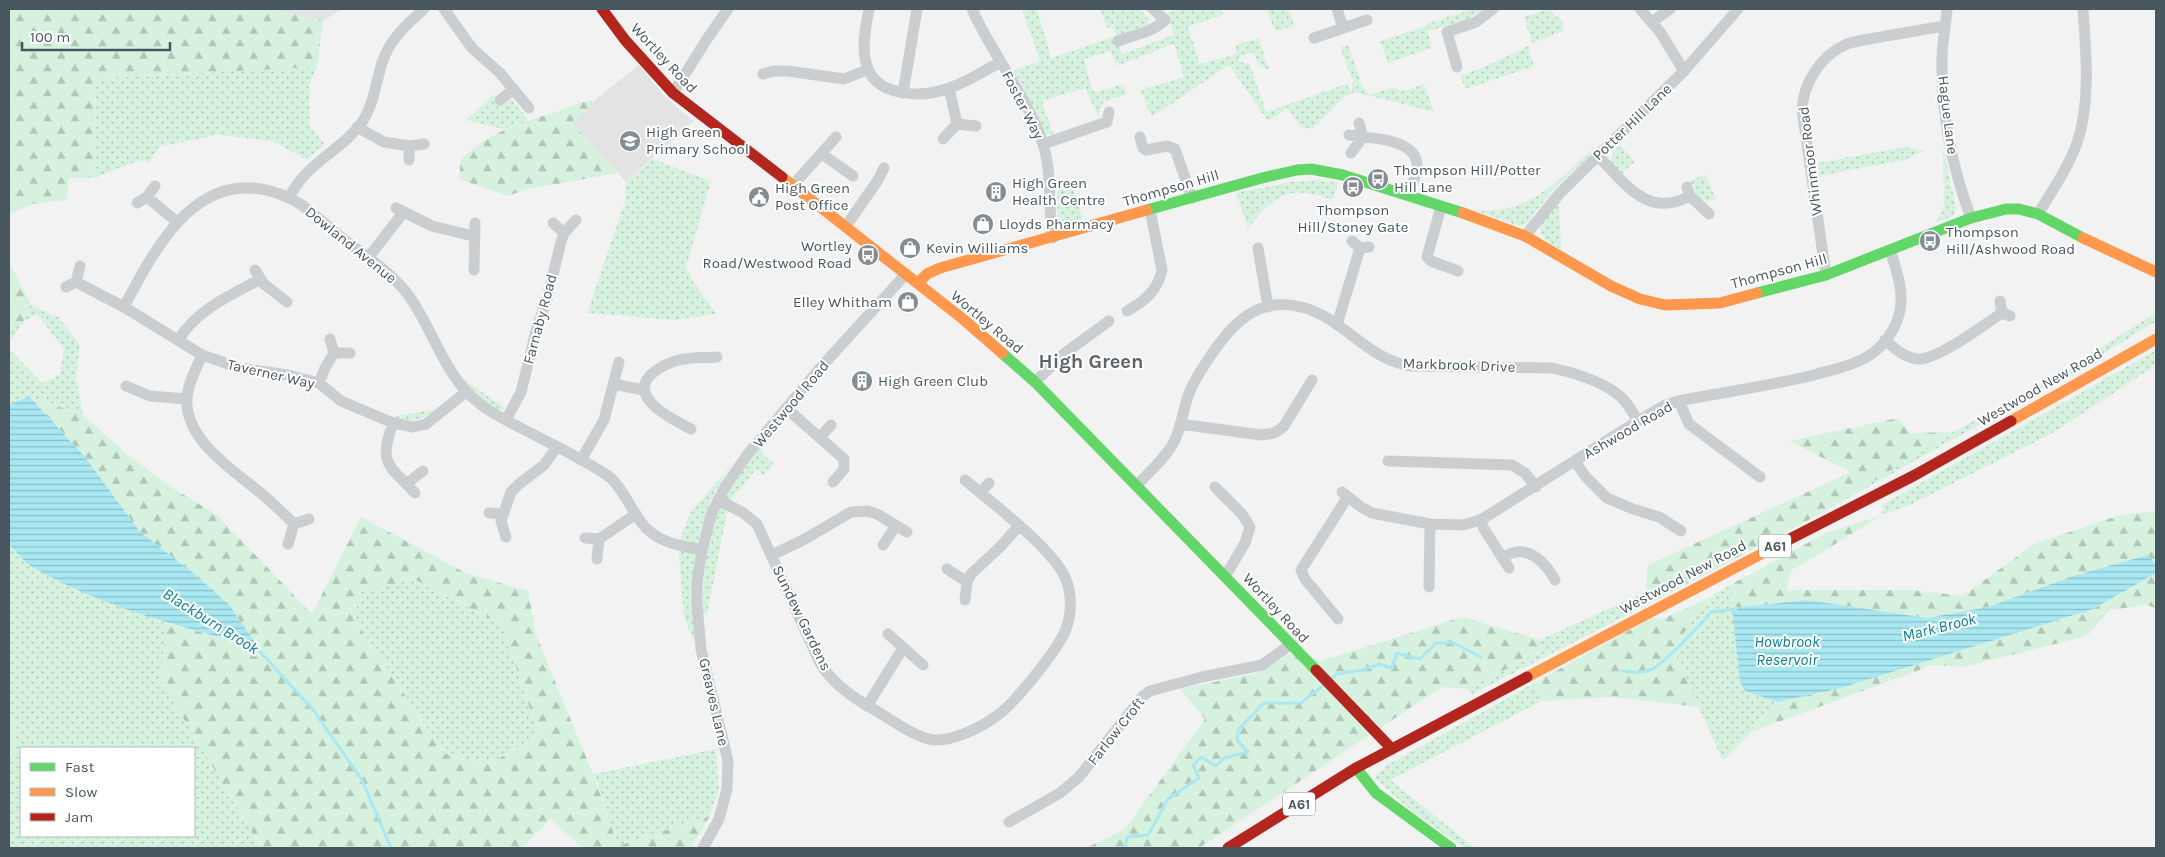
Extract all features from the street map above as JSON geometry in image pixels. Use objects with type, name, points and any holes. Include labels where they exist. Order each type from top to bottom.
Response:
[{"type":"main road","name":"Wortley Road","points":[[602,9],[625,40],[673,93],[703,118],[794,184],[964,320],[1035,382],[1226,575],[1290,645],[1392,750]]},
{"type":"main road","name":"Thompson Hill","points":[[918,283],[933,271],[1269,176],[1311,169],[1343,175],[1482,219],[1525,236],[1611,286],[1640,299],[1665,305],[1720,303],[1826,276],[1971,218],[2006,209],[2019,209],[2038,214],[2108,251],[2156,272]]},
{"type":"main road","name":"Westwood New Road","points":[[1228,848],[1356,768],[1705,582],[1916,475],[2156,339]]},
{"type":"main road","points":[[1356,768],[1376,793],[1451,848]]},
{"type":"street","points":[[289,198],[300,179],[357,127],[368,112],[387,50],[401,30],[424,9]]},
{"type":"street","points":[[444,9],[472,48],[493,66],[529,108]]},
{"type":"street","points":[[673,93],[707,38],[728,9]]},
{"type":"street","points":[[867,9],[864,59],[867,70],[873,79],[884,88],[903,93],[923,95],[949,88],[1001,62]]},
{"type":"street","points":[[903,93],[917,9]]},
{"type":"street","name":"Foster Way","points":[[972,9],[1036,125],[1043,144],[1050,175],[1048,209],[1052,238]]},
{"type":"street","points":[[1118,40],[1148,31],[1161,24],[1165,20],[1152,9]]},
{"type":"street","points":[[1337,9],[1343,28]]},
{"type":"street","points":[[1457,67],[1447,32],[1476,22],[1494,9]]},
{"type":"street","points":[[1640,9],[1652,22],[1684,71]]},
{"type":"street","points":[[1652,22],[1670,9]]},
{"type":"street","name":"Potter Hill Lane","points":[[1525,236],[1560,192],[1684,71],[1738,9]]},
{"type":"street","name":"Hague Lane","points":[[1947,9],[1942,57],[1943,106],[1958,183],[1971,218]]},
{"type":"street","points":[[2038,214],[2071,156],[2080,130],[2085,64],[2083,9]]},
{"type":"street","points":[[1314,38],[1367,20]]},
{"type":"street","name":"Whinmoor Road","points":[[1826,276],[1804,128],[1803,97],[1806,86],[1814,73],[1831,54],[1848,44],[1945,26]]},
{"type":"street","points":[[763,74],[774,71],[788,71],[844,80],[867,70]]},
{"type":"street","points":[[949,88],[957,124]]},
{"type":"street","points":[[500,100],[514,89]]},
{"type":"street","points":[[1043,144],[1107,122],[1109,112]]},
{"type":"street","points":[[1359,123],[1363,137]]},
{"type":"street","points":[[957,124],[976,126]]},
{"type":"street","points":[[943,139],[957,124]]},
{"type":"street","points":[[357,127],[384,142],[409,146],[424,144]]},
{"type":"street","points":[[1349,135],[1400,144],[1408,148],[1417,164],[1416,174],[1408,195]]},
{"type":"street","points":[[794,184],[836,137]]},
{"type":"street","points":[[1140,137],[1143,148],[1146,150],[1166,146],[1175,149],[1192,198]]},
{"type":"street","points":[[1351,153],[1363,137]]},
{"type":"street","points":[[409,146],[409,160]]},
{"type":"street","points":[[822,154],[852,176]]},
{"type":"street","points":[[1598,156],[1632,190],[1649,202],[1665,205],[1688,191],[1709,214]]},
{"type":"street","points":[[846,226],[882,183],[884,168]]},
{"type":"street","points":[[137,203],[147,196],[155,186]]},
{"type":"street","name":"Dowland Avenue","points":[[124,307],[147,263],[177,222],[204,200],[231,189],[246,188],[289,198],[306,209],[386,272],[408,296],[466,392],[481,405],[611,478],[625,494],[646,529],[659,539],[702,550]]},
{"type":"street","points":[[147,196],[177,222]]},
{"type":"street","points":[[1441,207],[1427,257],[1431,261],[1458,271]]},
{"type":"street","points":[[368,258],[399,210],[432,226],[473,236]]},
{"type":"street","points":[[1127,311],[1149,296],[1160,279],[1162,270],[1150,210]]},
{"type":"street","name":"Farnaby Road","points":[[506,420],[521,392],[564,233],[576,220]]},
{"type":"street","points":[[474,270],[473,236],[475,223]]},
{"type":"street","points":[[553,224],[564,233]]},
{"type":"street","points":[[1337,325],[1361,245]]},
{"type":"street","points":[[1258,248],[1268,306]]},
{"type":"street","name":"Ashwood Road","points":[[1338,619],[1328,599],[1305,579],[1301,570],[1345,495],[1372,513],[1430,524],[1454,526],[1480,520],[1536,487],[1638,420],[1665,405],[1789,381],[1841,368],[1866,358],[1885,340],[1896,324],[1902,300],[1898,274],[1890,250]]},
{"type":"street","name":"Taverner Way","points":[[80,266],[71,284],[124,307],[202,355],[240,368],[288,375],[319,384],[341,401],[393,423],[413,426],[426,424],[466,392]]},
{"type":"street","name":"Westwood Road","points":[[702,550],[707,527],[718,500],[736,470],[786,408],[906,274]]},
{"type":"street","points":[[178,339],[200,314],[257,275],[287,302]]},
{"type":"street","points":[[1885,340],[1907,356],[1919,360],[1926,359],[2006,314],[2000,301]]},
{"type":"street","name":"Markbrook Drive","points":[[1137,485],[1169,451],[1191,389],[1226,334],[1242,318],[1268,306],[1300,306],[1317,312],[1381,357],[1395,363],[1411,366],[1552,368],[1574,373],[1622,398],[1638,420]]},
{"type":"street","points":[[1035,382],[1065,353],[1109,321]]},
{"type":"street","points":[[319,384],[325,368],[334,353],[330,339]]},
{"type":"street","points":[[334,353],[350,354]]},
{"type":"street","points":[[202,355],[192,377],[187,399],[187,408],[193,425],[212,452],[273,503],[294,524]]},
{"type":"street","points":[[691,429],[658,410],[644,390],[645,382],[649,376],[668,364],[688,358],[704,364],[717,358]]},
{"type":"street","points":[[581,460],[604,420],[619,362]]},
{"type":"street","points":[[1180,424],[1261,435],[1278,432],[1284,426],[1313,379]]},
{"type":"street","points":[[614,384],[644,390]]},
{"type":"street","points":[[126,386],[150,396],[187,399]]},
{"type":"street","points":[[147,408],[150,396]]},
{"type":"street","points":[[1679,401],[1689,424],[1760,477]]},
{"type":"street","points":[[786,408],[844,459],[844,469],[833,482]]},
{"type":"street","points":[[393,423],[385,444],[385,452],[391,468],[415,493]]},
{"type":"street","points":[[820,436],[831,424]]},
{"type":"street","points":[[506,537],[502,526],[502,514],[511,492],[544,465],[557,447]]},
{"type":"street","points":[[1388,461],[1408,467],[1512,465],[1525,473],[1536,487]]},
{"type":"street","points":[[1575,461],[1590,482],[1607,498],[1659,517],[1676,528],[1665,535]]},
{"type":"street","points":[[406,484],[423,472]]},
{"type":"street","name":"Sundew Gardens","points":[[718,500],[751,517],[763,534],[820,663],[840,687],[867,706],[924,737],[942,740],[966,732],[996,717],[1016,696],[1062,638],[1068,619],[1070,598],[1069,588],[1060,569],[1045,551],[965,480]]},
{"type":"street","points":[[980,493],[989,483]]},
{"type":"street","points":[[1215,488],[1242,514],[1250,527],[1245,543],[1226,575]]},
{"type":"street","points":[[772,555],[805,539],[851,512],[867,511],[878,514],[907,532]]},
{"type":"street","points":[[489,513],[502,514]]},
{"type":"street","points":[[585,538],[599,539],[636,514]]},
{"type":"street","points":[[294,524],[309,518]]},
{"type":"street","points":[[1480,520],[1509,568]]},
{"type":"street","points":[[288,544],[294,524]]},
{"type":"street","points":[[1428,588],[1424,572],[1430,524]]},
{"type":"street","points":[[883,545],[896,526]]},
{"type":"street","points":[[965,600],[967,582],[979,565],[1000,547],[1018,527]]},
{"type":"street","points":[[598,559],[599,539]]},
{"type":"street","name":"Greaves Lane","points":[[702,550],[697,582],[701,649],[728,761],[728,789],[719,819],[703,848]]},
{"type":"street","points":[[1502,558],[1519,551],[1525,553],[1546,566],[1555,580]]},
{"type":"street","points":[[947,569],[967,582]]},
{"type":"street","points":[[888,634],[924,665]]},
{"type":"street","name":"Farlow Croft","points":[[1009,822],[1060,793],[1079,777],[1143,696],[1150,691],[1202,677],[1262,665],[1290,645]]},
{"type":"street","points":[[867,706],[903,648]]},
{"type":"shaded area","points":[[272,9],[342,9],[323,21]]},
{"type":"shaded area","name":"High Green Primary School","points":[[639,65],[667,99],[694,121],[626,182],[571,123],[596,99]]},
{"type":"green space","points":[[9,9],[272,9],[323,21],[317,67],[120,77],[96,81],[94,178],[69,178],[67,200],[32,204],[9,215]]},
{"type":"green space","points":[[1022,9],[1037,9],[1051,58],[1116,36],[1122,54],[1174,35],[1167,13],[1181,9],[1221,9],[1223,15],[1188,27],[1200,64],[1237,54],[1235,45],[1259,38],[1269,70],[1260,66],[1253,52],[1240,57],[1239,61],[1250,65],[1266,112],[1347,84],[1351,93],[1353,81],[1340,47],[1348,44],[1362,85],[1369,95],[1393,87],[1403,91],[1424,84],[1434,112],[1355,92],[1347,95],[1312,129],[1300,127],[1288,108],[1268,121],[1229,65],[1152,117],[1140,90],[1184,77],[1174,44],[1116,66],[1111,51],[1084,59],[1092,89],[1097,92],[1123,84],[1126,94],[1107,101],[1104,100],[1098,116],[1085,88],[1042,101],[1053,134],[1046,135],[1043,133],[1021,82],[1012,71],[1040,61]]},
{"type":"green space","points":[[1100,9],[1139,9],[1148,18],[1148,25],[1116,36],[1112,27],[1107,28]]},
{"type":"green space","points":[[1267,9],[1289,9],[1294,26],[1275,31]]},
{"type":"green space","points":[[1473,9],[1485,9],[1468,19],[1429,31],[1426,24]]},
{"type":"green space","points":[[1548,9],[1562,21],[1564,31],[1532,43],[1524,17]]},
{"type":"green space","points":[[1426,26],[1432,48],[1388,63],[1380,41]]},
{"type":"green space","points":[[1528,46],[1534,66],[1465,89],[1460,75],[1482,68]]},
{"type":"green space","points":[[317,67],[309,85],[310,125],[325,145],[306,159],[272,141],[217,135],[159,147],[149,163],[140,160],[94,178],[96,81],[120,77]]},
{"type":"green space","points":[[494,94],[503,105],[510,100],[514,102],[529,121],[503,129],[466,120]]},
{"type":"green space","points":[[596,100],[572,123],[618,173],[524,190],[508,196],[459,179],[461,159],[484,141],[517,125],[576,104]]},
{"type":"green space","points":[[1620,145],[1635,161],[1622,174],[1611,160],[1613,153]]},
{"type":"green space","points":[[1595,147],[1591,154],[1550,193],[1526,224],[1519,226],[1475,210],[1495,210],[1512,207],[1527,201],[1555,183]]},
{"type":"green space","points":[[1904,147],[1924,151],[1904,160],[1819,176],[1818,163]]},
{"type":"green space","points":[[1943,147],[1956,208],[1954,215],[1934,224],[1942,212],[1944,203]]},
{"type":"green space","points":[[653,159],[711,181],[686,267],[693,282],[717,314],[675,320],[587,313],[625,201],[626,182]]},
{"type":"green space","points":[[1705,174],[1716,199],[1700,199],[1696,194],[1694,185],[1689,182]]},
{"type":"green space","points":[[1318,180],[1338,183],[1333,200],[1305,193],[1284,195],[1267,207],[1248,228],[1236,193],[1290,182]]},
{"type":"green space","points":[[1071,182],[1084,222],[1067,225],[1057,216],[1058,185]]},
{"type":"green space","points":[[1559,202],[1560,249],[1545,240],[1540,230],[1541,224]]},
{"type":"green space","points":[[9,262],[32,306],[24,321],[9,331]]},
{"type":"green space","points":[[32,306],[58,317],[80,345],[76,378],[83,415],[29,396],[9,405],[9,349],[42,383],[60,375],[64,349],[37,314],[24,321]]},
{"type":"green space","points":[[2156,313],[2156,321],[2074,372],[1825,511],[1953,432],[2047,381]]},
{"type":"green space","points":[[24,321],[9,343],[9,331]]},
{"type":"green space","points":[[2156,350],[2156,365],[2056,431],[1912,504],[1883,515],[1882,505]]},
{"type":"green space","points":[[462,378],[505,408],[502,410],[490,406],[474,393]]},
{"type":"green space","points":[[29,396],[83,415],[127,454],[171,487],[217,515],[312,614],[361,517],[466,573],[528,591],[536,635],[593,774],[618,846],[710,816],[691,848],[582,848],[551,819],[522,848],[262,848],[161,681],[166,623],[257,647],[196,575],[140,532],[85,457]],"holes":[[[414,579],[502,625],[539,736],[489,764],[443,753],[354,618],[360,592]]]},
{"type":"green space","points":[[436,409],[425,417],[410,421],[391,417]]},
{"type":"green space","points":[[1898,418],[1910,433],[1953,432],[1825,511],[1674,591],[1645,592],[1648,565],[1851,472],[1789,441]]},
{"type":"green space","points":[[760,444],[763,447],[761,452],[774,464],[764,475],[756,469],[732,499],[727,513],[707,614],[703,614],[705,565],[716,518],[733,483]]},
{"type":"green space","points":[[732,464],[711,499],[703,521],[695,555],[692,607],[696,642],[684,617],[678,545],[690,513]]},
{"type":"green space","points":[[2156,511],[2156,565],[2148,555],[2073,576],[1988,607],[1927,618],[1807,600],[1732,608],[1732,584],[1826,533],[1883,515],[1792,570],[1786,590],[1910,590],[1963,596],[2034,544],[2120,515]]},
{"type":"green space","points":[[9,545],[29,565],[88,594],[166,623],[161,681],[262,848],[9,848]]},
{"type":"green space","points":[[2156,573],[2156,608],[2146,605],[2110,610],[2087,636],[1963,667],[1933,665],[1751,732],[1777,702],[1841,688],[2093,609]]},
{"type":"green space","points":[[414,579],[502,625],[539,736],[488,764],[443,753],[354,618],[360,592]]},
{"type":"green space","points":[[1732,584],[1732,608],[1745,691],[1777,702],[1723,761],[1673,649],[1707,599]]},
{"type":"green space","points":[[1674,591],[1472,694],[1467,689],[1543,650],[1540,640],[1645,592]]},
{"type":"green space","points":[[1707,599],[1673,649],[1699,707],[1614,697],[1542,701],[1529,686],[1653,617],[1660,620]]},
{"type":"green space","points":[[1462,617],[1540,640],[1543,650],[1467,689],[1442,687],[1199,848],[1086,848],[1125,829],[1205,719],[1180,689],[1258,673],[1290,654],[1321,661]]},
{"type":"green space","points":[[1529,686],[1542,701],[1390,780],[1475,848],[1465,848],[1414,813],[1375,778],[1387,765]]},
{"type":"green space","points":[[9,718],[18,723],[9,775]]},
{"type":"green space","points":[[716,749],[719,789],[710,816],[618,847],[594,774]]},
{"type":"water","points":[[29,396],[85,457],[140,532],[196,575],[230,606],[258,647],[142,614],[85,593],[31,566],[9,545],[9,405]]},
{"type":"water","name":"Howbrook Reservoir","points":[[2148,555],[2156,565],[2156,573],[2093,609],[1841,688],[1777,702],[1745,691],[1740,682],[1732,608],[1807,600],[1927,618],[1988,607],[2073,576]]},
{"type":"waterway","name":"Mark Brook","points":[[1623,671],[1640,672],[1656,667],[1711,612],[1736,609]]},
{"type":"waterway","name":"Mark Brook","points":[[1331,679],[1337,674],[1363,670],[1379,664],[1392,668],[1397,653],[1420,659],[1436,643],[1454,643],[1481,657]]},
{"type":"waterway","name":"Blackburn Brook","points":[[255,646],[314,711],[362,780],[391,848]]},
{"type":"waterway","name":"Mark Brook","points":[[1125,848],[1127,837],[1148,835],[1168,799],[1199,778],[1193,765],[1201,757],[1216,766],[1224,758],[1248,752],[1237,740],[1238,730],[1264,703],[1301,703],[1325,684]]},
{"type":"traffic: fast","points":[[1147,210],[1262,178],[1297,170],[1311,169],[1343,175],[1463,213]]},
{"type":"traffic: fast","points":[[1757,293],[1826,275],[1971,218],[2006,209],[2019,209],[2038,214],[2083,238]]},
{"type":"traffic: fast","points":[[1002,353],[1035,382],[1316,670]]},
{"type":"traffic: fast","points":[[1356,768],[1376,793],[1451,848]]},
{"type":"traffic: slow","points":[[782,177],[963,319],[1002,353]]},
{"type":"traffic: slow","points":[[918,283],[927,274],[940,268],[1147,210]]},
{"type":"traffic: slow","points":[[1463,213],[1525,236],[1611,286],[1640,299],[1665,305],[1720,303],[1757,293]]},
{"type":"traffic: slow","points":[[2083,238],[2156,272]]},
{"type":"traffic: slow","points":[[2011,421],[2156,339]]},
{"type":"traffic: slow","points":[[1527,677],[1784,542]]},
{"type":"traffic: jam","points":[[602,9],[625,40],[673,93],[782,177]]},
{"type":"traffic: jam","points":[[1784,542],[1915,475],[2011,421]]},
{"type":"traffic: jam","points":[[1316,670],[1392,749]]},
{"type":"traffic: jam","points":[[1228,848],[1356,768],[1527,677]]},
{"type":"place","name":"High Green Primary School","points":[[630,141]]},
{"type":"place","name":"Thompson Hill/Potter Hill Lane","points":[[1378,179]]},
{"type":"place","name":"Thompson Hill/Stoney Gate","points":[[1353,187]]},
{"type":"place","name":"High Green Health Centre","points":[[996,192]]},
{"type":"place","name":"High Green Post Office","points":[[759,197]]},
{"type":"place","name":"Lloyds Pharmacy","points":[[983,224]]},
{"type":"place","name":"Thompson Hill/Ashwood Road","points":[[1930,241]]},
{"type":"place","name":"Kevin Williams","points":[[910,248]]},
{"type":"place","name":"Wortley Road/Westwood Road","points":[[868,255]]},
{"type":"place","name":"Elley Whitham","points":[[908,302]]},
{"type":"place","name":"High Green Club","points":[[862,381]]},
{"type":"district","name":"High Green","points":[[1091,361]]}]
